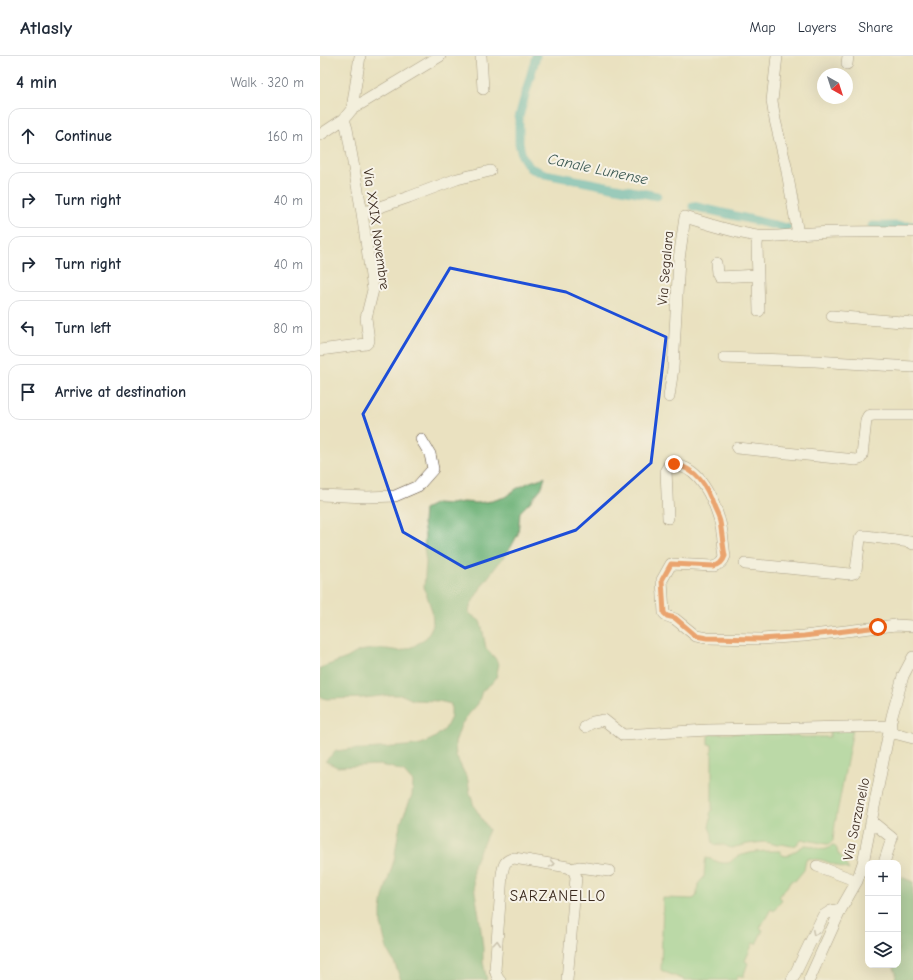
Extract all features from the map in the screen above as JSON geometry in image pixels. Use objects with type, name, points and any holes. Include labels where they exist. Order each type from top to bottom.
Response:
[{"type":"street","points":[[352,109],[360,56]]},
{"type":"street","points":[[320,135],[344,119],[352,109],[440,56]]},
{"type":"street","points":[[481,56],[483,89]]},
{"type":"street","points":[[777,56],[772,101],[786,166],[798,234]]},
{"type":"street","name":"Via XXIX Novembre","points":[[320,350],[366,344],[369,341],[366,318],[372,290],[362,213],[344,119]]},
{"type":"street","points":[[362,213],[409,198],[457,179],[490,171]]},
{"type":"street","name":"Via Segalara","points":[[669,397],[673,368],[679,259],[685,217],[716,227],[758,236],[786,236],[828,232],[913,232]]},
{"type":"street","points":[[758,236],[759,311]]},
{"type":"street","points":[[716,263],[719,277],[758,275]]},
{"type":"street","points":[[832,316],[913,324]]},
{"type":"street","points":[[724,358],[815,361],[913,367]]},
{"type":"street","points":[[737,448],[860,459],[862,456],[866,420],[868,416],[913,415]]},
{"type":"street","points":[[320,496],[395,496],[418,486],[433,469],[430,454],[421,439]]},
{"type":"street","points":[[668,518],[666,470],[669,465],[674,464],[682,466],[693,472],[710,495],[720,520],[725,556],[724,561],[714,566],[671,564],[662,580],[664,613],[667,616],[675,618],[696,636],[707,638],[761,639],[804,636],[896,625],[913,626]]},
{"type":"street","points":[[745,564],[850,574],[854,573],[856,570],[860,539],[862,536],[910,542],[913,544]]},
{"type":"street","name":"Via Sarzanello","points":[[866,860],[892,716],[903,676],[913,657]]},
{"type":"street","points":[[585,727],[593,722],[604,720],[623,735],[716,730],[890,729],[913,738]]},
{"type":"street","points":[[872,821],[892,838],[885,860]]},
{"type":"street","points":[[500,980],[495,970],[504,865],[508,860],[514,858],[568,867],[574,871],[576,877],[567,980]]},
{"type":"street","points":[[817,866],[857,881]]},
{"type":"street","points":[[572,869],[579,867],[609,871]]},
{"type":"street","name":"Via Sarzanello","points":[[809,980],[841,909],[865,868]]},
{"type":"street","points":[[792,980],[824,916],[831,910],[841,909]]},
{"type":"highlighted area","points":[[450,268],[566,292],[666,337],[651,463],[576,530],[465,568],[403,532],[363,414]]},
{"type":"green space","points":[[545,477],[542,487],[520,512],[518,534],[511,547],[483,584],[470,606],[469,613],[480,621],[486,648],[499,664],[496,678],[482,691],[478,704],[461,725],[455,743],[456,756],[468,780],[474,806],[489,830],[473,866],[473,880],[483,948],[483,962],[487,980],[401,980],[394,962],[387,950],[381,924],[381,911],[383,897],[394,860],[401,822],[412,795],[413,782],[404,772],[393,768],[380,765],[337,767],[325,761],[336,751],[421,744],[434,738],[445,729],[451,717],[451,704],[438,701],[413,700],[402,695],[326,699],[320,697],[320,668],[347,658],[359,651],[387,649],[400,651],[414,646],[427,637],[433,625],[432,611],[424,587],[426,562],[423,523],[424,509],[436,503],[450,504],[492,501],[505,497],[516,489],[530,482]]},
{"type":"green space","points":[[830,729],[853,729],[833,841],[826,844],[802,840],[796,845],[791,846],[764,842],[731,848],[713,843],[712,834],[709,827],[711,818],[710,814],[712,810],[712,745],[708,744],[708,736],[710,734],[787,732],[788,736],[798,735],[800,737],[830,737]]},
{"type":"green space","points":[[805,845],[826,849],[834,845],[849,870],[822,860],[810,858],[806,860],[804,870],[795,881],[792,880],[779,897],[782,899],[774,911],[771,909],[760,928],[763,930],[756,944],[753,943],[745,961],[748,963],[743,977],[738,975],[736,980],[685,980],[661,970],[663,898],[695,898],[698,884],[704,877],[706,858],[729,863],[742,855],[758,852],[780,851],[782,855],[787,856]]},
{"type":"green space","points":[[901,878],[913,882],[913,980],[895,980],[896,974],[894,968],[901,968]]},
{"type":"waterway","name":"Canale Lunense","points":[[536,56],[519,117],[519,143],[522,156],[530,168],[545,174],[657,196]]},
{"type":"waterway","name":"Canale Lunense","points":[[693,206],[787,228]]},
{"type":"waterway","name":"Canale Lunense","points":[[872,226],[913,226]]},
{"type":"district","name":"SARZANELLO","points":[[558,896]]},
{"type":"route","points":[[674,464],[682,466],[693,472],[710,495],[720,520],[725,556],[724,561],[714,566],[671,564],[662,580],[664,613],[667,616],[675,618],[696,636],[707,638],[761,639],[804,636],[878,627]]}]
